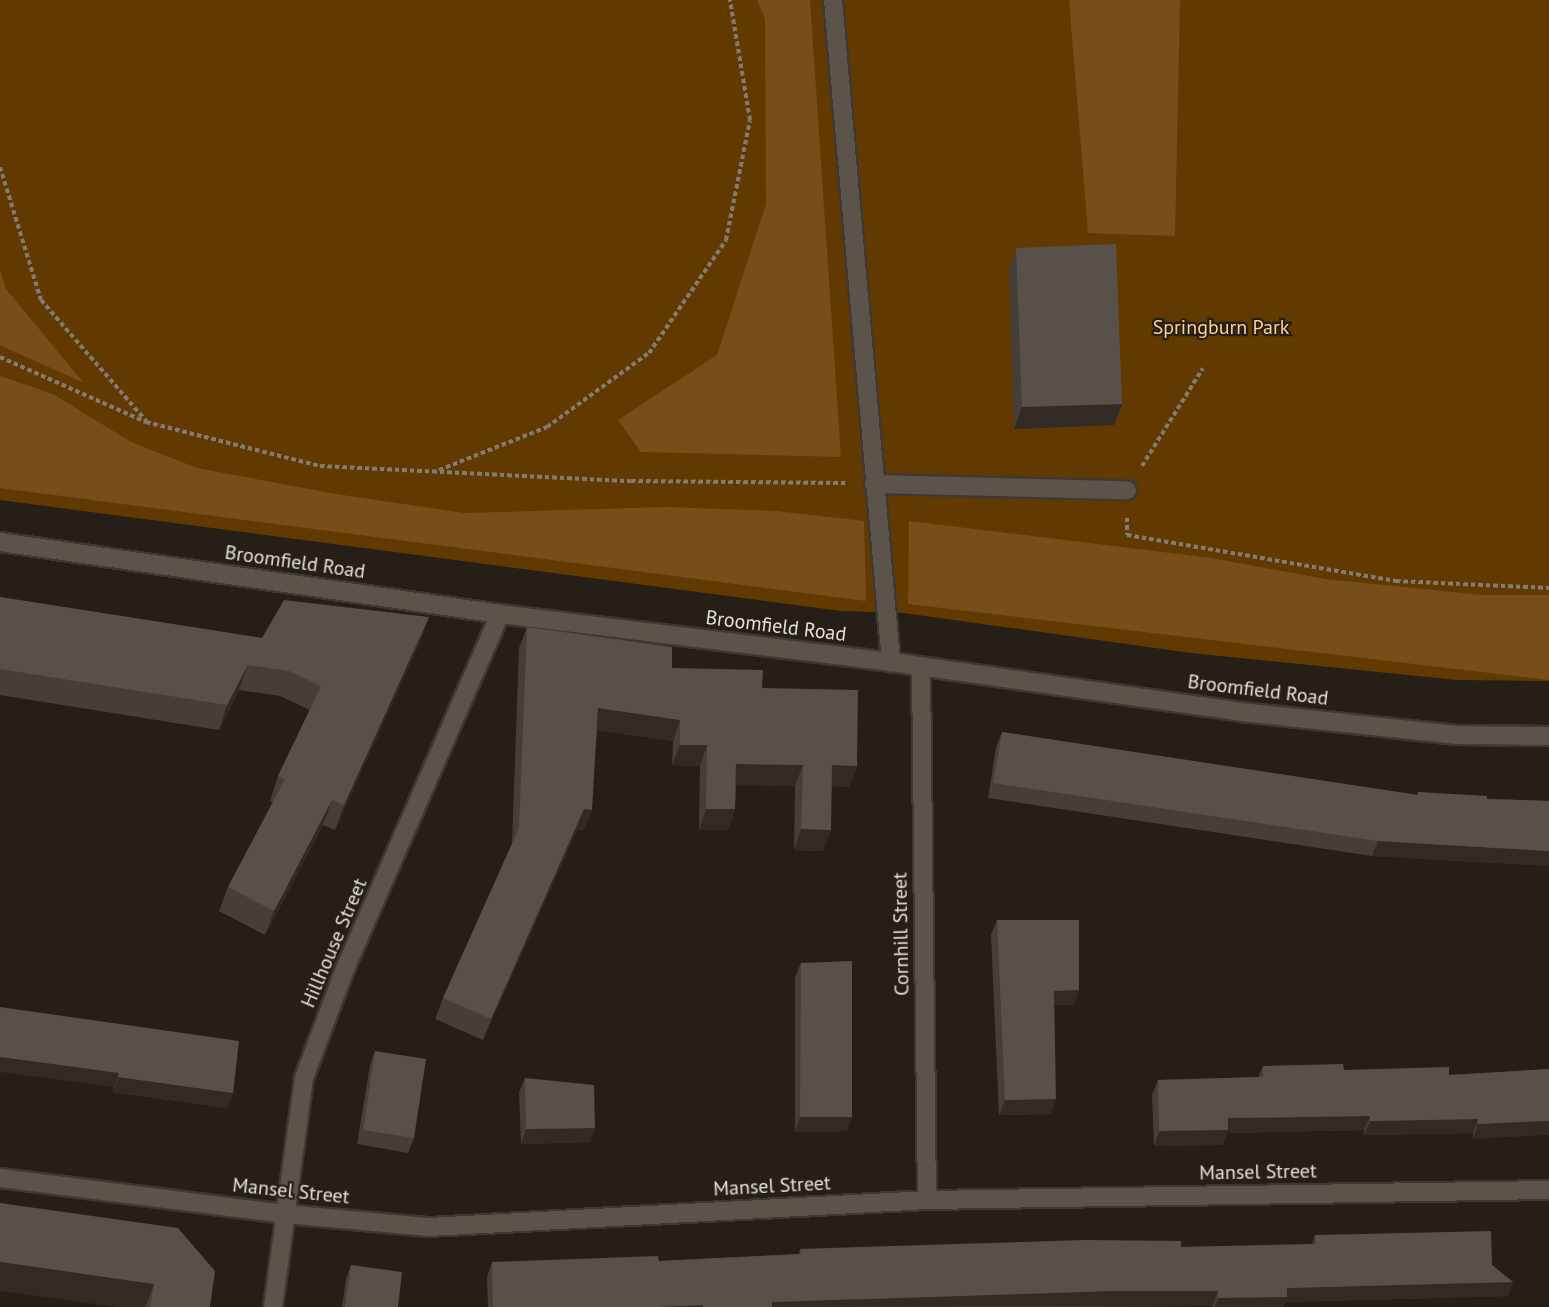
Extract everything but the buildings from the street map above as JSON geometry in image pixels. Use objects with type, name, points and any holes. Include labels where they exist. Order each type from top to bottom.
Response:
[{"type":"street","points":[[833,0],[891,663]]},
{"type":"street","points":[[874,483],[1127,490]]},
{"type":"street","name":"Broomfield Road","points":[[0,542],[500,614],[891,663],[1241,712],[1457,735],[1549,736]]},
{"type":"street","name":"Hillhouse Street","points":[[273,1307],[304,1078],[345,969],[500,614]]},
{"type":"street","name":"Cornhill Street","points":[[921,667],[927,1200]]},
{"type":"street","name":"Mansel Street","points":[[0,1178],[285,1214],[429,1227],[927,1200],[1549,1190]]},
{"type":"path","points":[[436,471],[547,427],[649,352],[726,240],[750,120],[730,0]]},
{"type":"path","points":[[0,167],[41,300],[146,422]]},
{"type":"path","points":[[0,357],[146,422],[320,466],[631,481],[874,483]]},
{"type":"path","points":[[1203,368],[1127,490],[1127,535],[1396,581],[1549,588]]},
{"type":"green space","name":"Springburn Park","points":[[0,0],[1549,0],[1549,681],[1457,680],[1191,653],[904,613],[841,611],[0,500]]},
{"type":"shaded area","points":[[757,0],[810,0],[841,457],[641,452],[618,420],[717,355],[766,204],[765,19]]},
{"type":"shaded area","points":[[1069,0],[1180,0],[1175,236],[1088,233]]},
{"type":"shaded area","points":[[0,269],[6,289],[84,383],[0,345]]},
{"type":"shaded area","points":[[0,376],[53,394],[131,442],[197,468],[336,494],[465,513],[666,507],[776,511],[864,521],[866,601],[0,488]]},
{"type":"shaded area","points":[[909,521],[1211,558],[1325,579],[1482,595],[1549,595],[1549,680],[908,604]]}]
